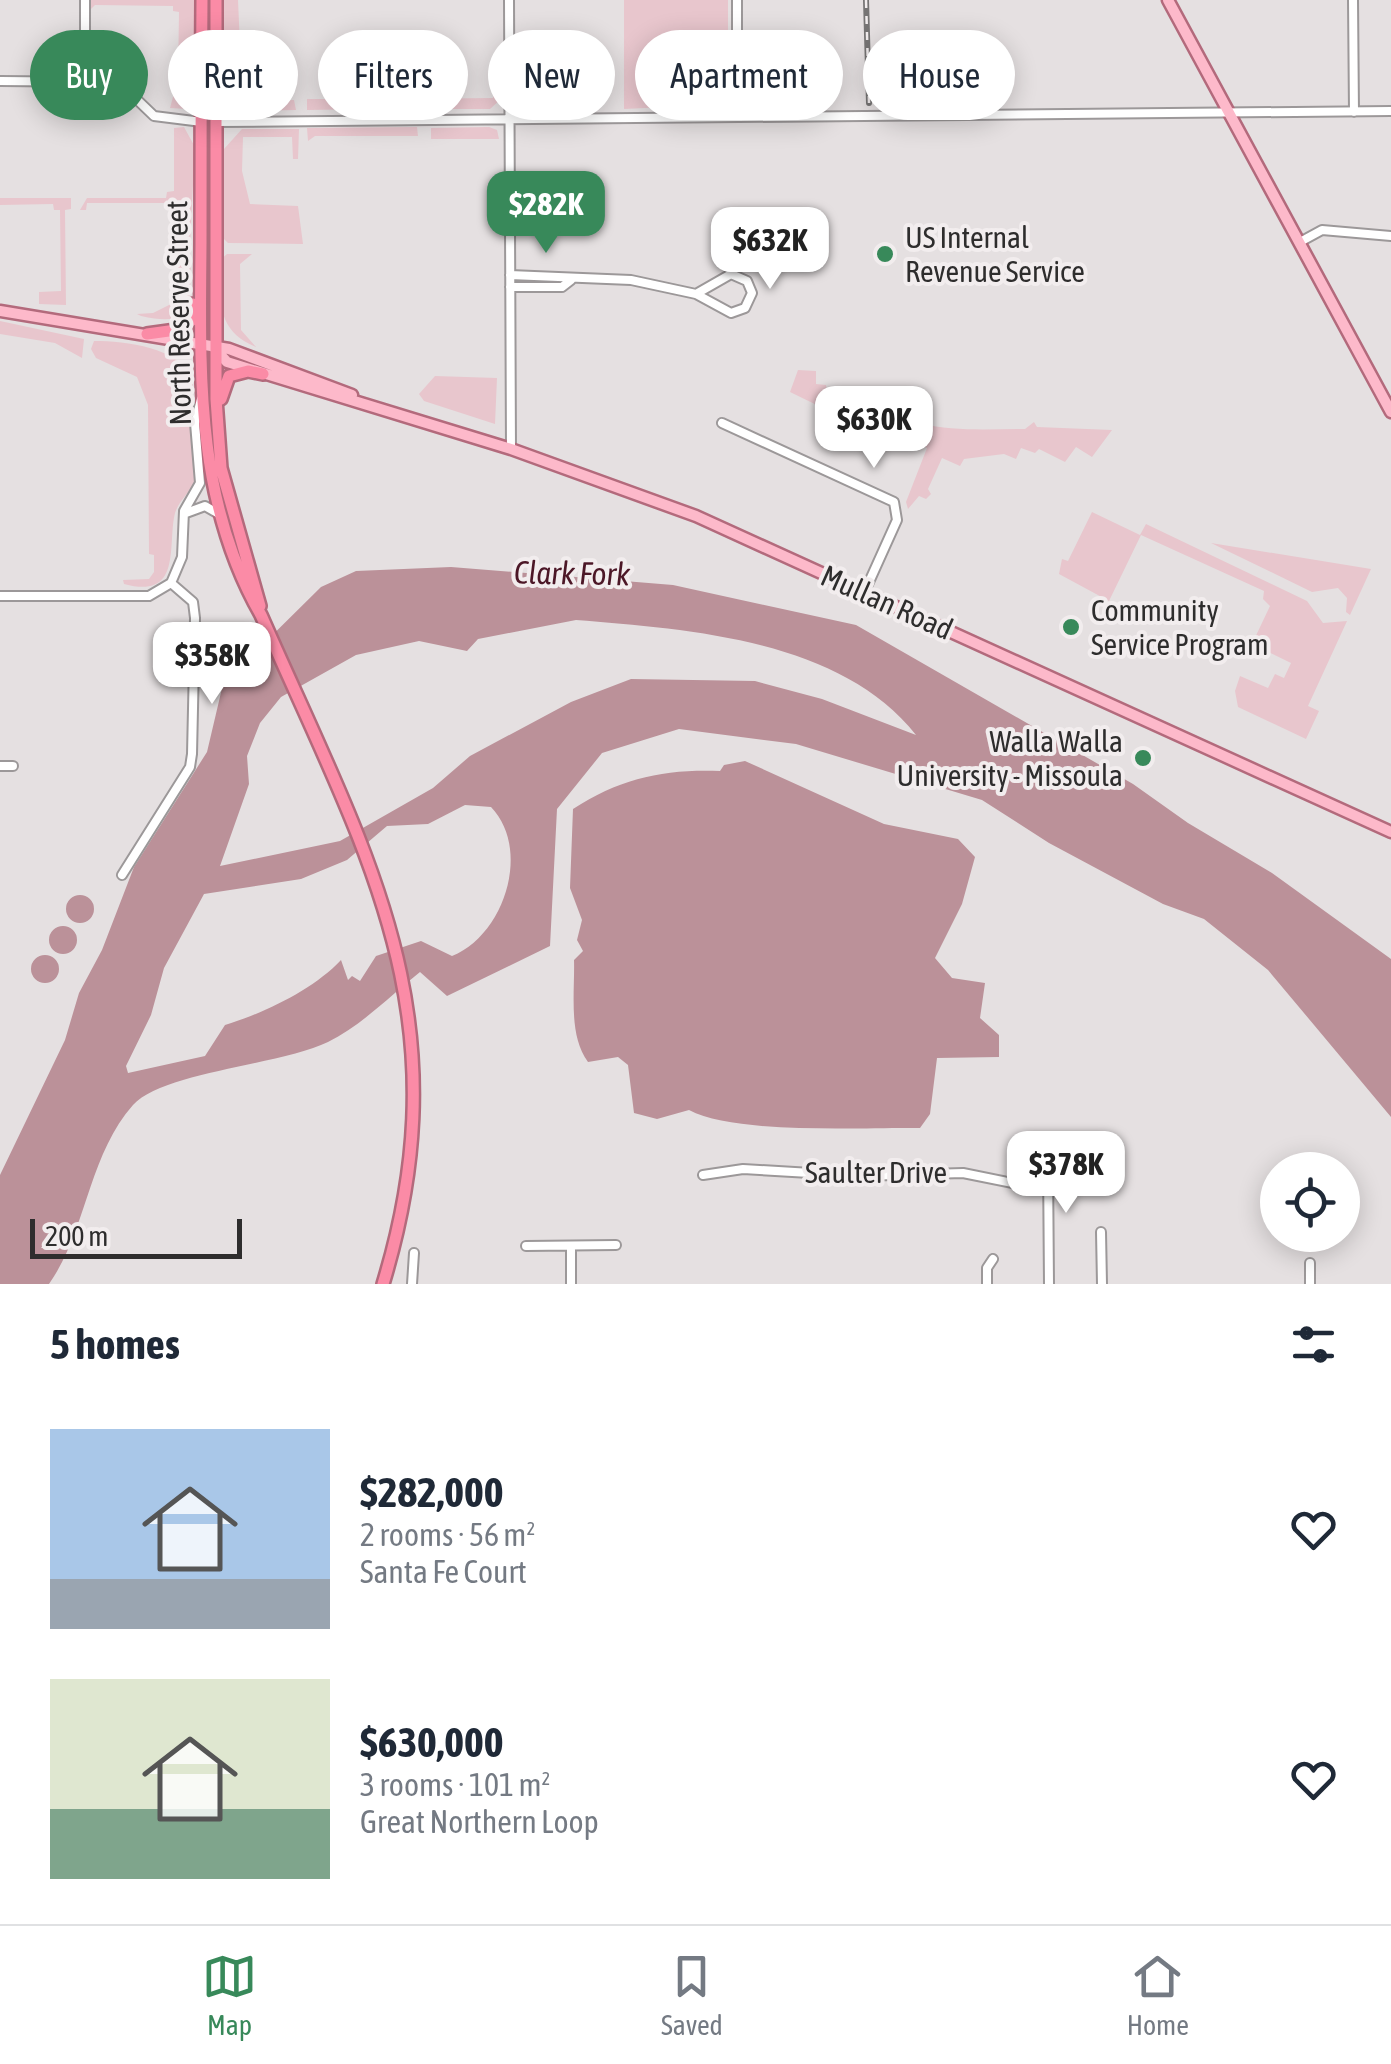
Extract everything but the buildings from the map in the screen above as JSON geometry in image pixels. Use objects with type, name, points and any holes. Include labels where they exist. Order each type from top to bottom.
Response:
[{"type":"highway","name":"North Reserve Street","points":[[202,0],[200,344],[206,452],[219,514],[243,583],[261,615],[373,871],[385,904],[409,1009],[414,1133],[404,1206],[383,1284]]},
{"type":"highway","name":"North Reserve Street","points":[[216,0],[214,348],[221,468],[255,579],[261,615]]},
{"type":"highway","points":[[147,334],[176,330],[192,320],[195,190],[201,155]]},
{"type":"highway","points":[[221,468],[223,385],[235,374],[262,374]]},
{"type":"main road","points":[[1168,0],[1391,412]]},
{"type":"main road","name":"Mullan Road","points":[[0,311],[229,349],[371,405]]},
{"type":"main road","name":"Mullan Road","points":[[214,348],[227,362],[511,449],[696,516],[1391,832]]},
{"type":"street","points":[[86,0],[86,30]]},
{"type":"street","points":[[509,0],[509,30]]},
{"type":"street","points":[[737,0],[737,30]]},
{"type":"street","points":[[1353,0],[1354,112]]},
{"type":"street","points":[[0,81],[30,81]]},
{"type":"street","points":[[148,111],[154,116],[201,122],[488,119]]},
{"type":"street","points":[[843,115],[1391,111]]},
{"type":"street","points":[[509,120],[511,449]]},
{"type":"street","points":[[1300,242],[1322,230],[1391,236]]},
{"type":"street","points":[[510,275],[631,280],[696,294],[732,313],[746,308],[752,293],[747,281],[731,274],[696,294]]},
{"type":"street","points":[[510,288],[562,287],[571,280]]},
{"type":"street","points":[[0,596],[150,596],[170,583],[182,557],[183,516],[200,482],[196,423],[202,398]]},
{"type":"street","points":[[722,423],[894,502],[898,520],[865,591]]},
{"type":"street","points":[[183,516],[205,506],[219,514]]},
{"type":"street","points":[[122,875],[190,767],[196,618],[193,602],[170,583]]},
{"type":"street","points":[[0,766],[13,766]]},
{"type":"street","points":[[1049,1284],[1048,1162],[1056,1142]]},
{"type":"street","name":"Saulter Drive","points":[[703,1175],[743,1169],[861,1176],[964,1173],[1047,1190]]},
{"type":"street","points":[[1101,1232],[1102,1284]]},
{"type":"street","points":[[526,1246],[616,1245]]},
{"type":"street","points":[[571,1246],[571,1284]]},
{"type":"street","points":[[412,1284],[414,1254]]},
{"type":"street","points":[[988,1284],[988,1268],[993,1258]]},
{"type":"street","points":[[1310,1263],[1310,1284]]},
{"type":"shaded area","points":[[88,0],[195,0],[195,30],[179,30],[179,12],[173,11],[173,6],[95,5],[91,9]]},
{"type":"shaded area","points":[[221,0],[238,0],[239,30],[221,30]]},
{"type":"shaded area","points":[[624,0],[728,0],[728,30],[635,30],[635,108],[624,109]]},
{"type":"shaded area","points":[[468,98],[488,98],[488,109],[468,109]]},
{"type":"shaded area","points":[[307,99],[318,99],[318,110],[307,110]]},
{"type":"shaded area","points":[[184,127],[195,147],[190,242],[178,244],[177,211],[172,210],[171,203],[87,203],[86,210],[80,210],[87,198],[166,198],[167,192],[174,191],[174,128]]},
{"type":"shaded area","points":[[417,127],[418,136],[315,136],[308,141],[307,128]]},
{"type":"shaded area","points":[[431,128],[497,130],[499,139],[431,139]]},
{"type":"shaded area","points":[[242,129],[299,129],[298,159],[293,159],[292,137],[243,137],[242,171],[250,204],[298,206],[303,244],[228,243],[222,237],[224,149]]},
{"type":"shaded area","points":[[0,198],[71,198],[71,209],[65,210],[66,305],[39,304],[39,292],[61,291],[60,210],[54,210],[53,204],[0,205]]},
{"type":"shaded area","points":[[227,254],[252,254],[240,264],[241,330],[256,347],[233,332],[223,312],[220,260]]},
{"type":"shaded area","points":[[178,256],[191,260],[186,310],[171,319],[137,314],[153,313],[173,303]]},
{"type":"shaded area","points":[[0,321],[84,339],[82,358],[55,343],[0,334]]},
{"type":"shaded area","points":[[94,341],[121,342],[164,353],[177,360],[193,380],[195,480],[175,513],[169,566],[164,577],[143,587],[124,584],[123,580],[149,579],[154,572],[154,555],[149,554],[148,405],[137,377],[96,358],[91,349]]},
{"type":"shaded area","points":[[798,370],[816,371],[816,384],[826,385],[827,391],[866,393],[902,417],[941,427],[1025,429],[1034,422],[1037,427],[1112,430],[1092,457],[1076,447],[1065,462],[1039,449],[1035,453],[1021,448],[1016,459],[1004,454],[964,459],[960,466],[942,458],[928,489],[931,494],[926,499],[919,496],[908,509],[906,502],[927,448],[835,405],[831,412],[790,392]]},
{"type":"shaded area","points":[[435,376],[497,378],[495,424],[424,401],[419,394]]},
{"type":"shaded area","points":[[1092,512],[1140,535],[1146,524],[1307,601],[1323,623],[1347,621],[1308,706],[1319,711],[1306,739],[1238,707],[1235,691],[1240,676],[1268,688],[1275,674],[1284,678],[1291,663],[1252,644],[1270,606],[1263,599],[1264,591],[1141,535],[1109,601],[1059,574],[1062,559],[1068,561]]},
{"type":"shaded area","points":[[1211,543],[1371,569],[1350,615],[1346,612],[1347,598],[1338,588],[1312,592]]},
{"type":"shaded area","points":[[451,567],[673,585],[856,625],[1133,784],[1188,823],[1272,873],[1391,959],[1391,1117],[1268,970],[1204,919],[1163,904],[1049,843],[982,800],[796,744],[679,729],[602,753],[557,809],[550,946],[447,996],[420,972],[364,1019],[328,1042],[170,1084],[148,1094],[133,1105],[106,1147],[72,1240],[49,1284],[0,1284],[0,1175],[65,1040],[79,993],[102,950],[134,867],[207,752],[223,684],[321,587],[356,571]],"holes":[[[576,620],[713,635],[805,659],[847,678],[884,703],[916,735],[822,699],[755,681],[631,679],[571,702],[470,756],[433,788],[340,841],[220,866],[249,784],[247,756],[260,723],[281,697],[356,655],[419,641],[467,651],[478,639]],[[465,805],[491,807],[510,845],[510,868],[498,911],[470,945],[452,956],[421,941],[376,956],[360,981],[352,976],[348,980],[341,960],[287,999],[225,1025],[205,1056],[128,1073],[126,1066],[151,1015],[164,968],[204,894],[301,879],[347,860],[387,826],[428,824]]]},
{"type":"shaded area","points":[[745,761],[884,824],[958,839],[975,857],[962,904],[935,958],[952,978],[985,983],[980,1018],[999,1035],[999,1057],[937,1058],[930,1114],[920,1128],[768,1126],[710,1118],[689,1110],[657,1119],[634,1113],[628,1065],[618,1057],[588,1062],[582,1051],[574,1013],[574,960],[583,951],[577,940],[582,920],[570,888],[573,809],[626,783],[680,772],[720,771],[724,765]]},
{"type":"shaded area","points":[[80,895],[90,899],[94,909],[90,919],[80,923],[70,919],[66,909],[70,899]]},
{"type":"shaded area","points":[[63,926],[73,930],[77,940],[73,950],[63,954],[53,950],[49,940],[53,930]]},
{"type":"shaded area","points":[[45,955],[55,959],[59,969],[55,979],[45,983],[35,979],[31,969],[35,959]]},
{"type":"railway","points":[[866,0],[867,30]]},
{"type":"place","name":"US Internal Revenue Service","points":[[885,254]]},
{"type":"place","name":"Community Service Program","points":[[1071,627]]},
{"type":"place","name":"Walla Walla University - Missoula","points":[[1143,758]]},
{"type":"water label","name":"Clark Fork","points":[[572,573]]}]
